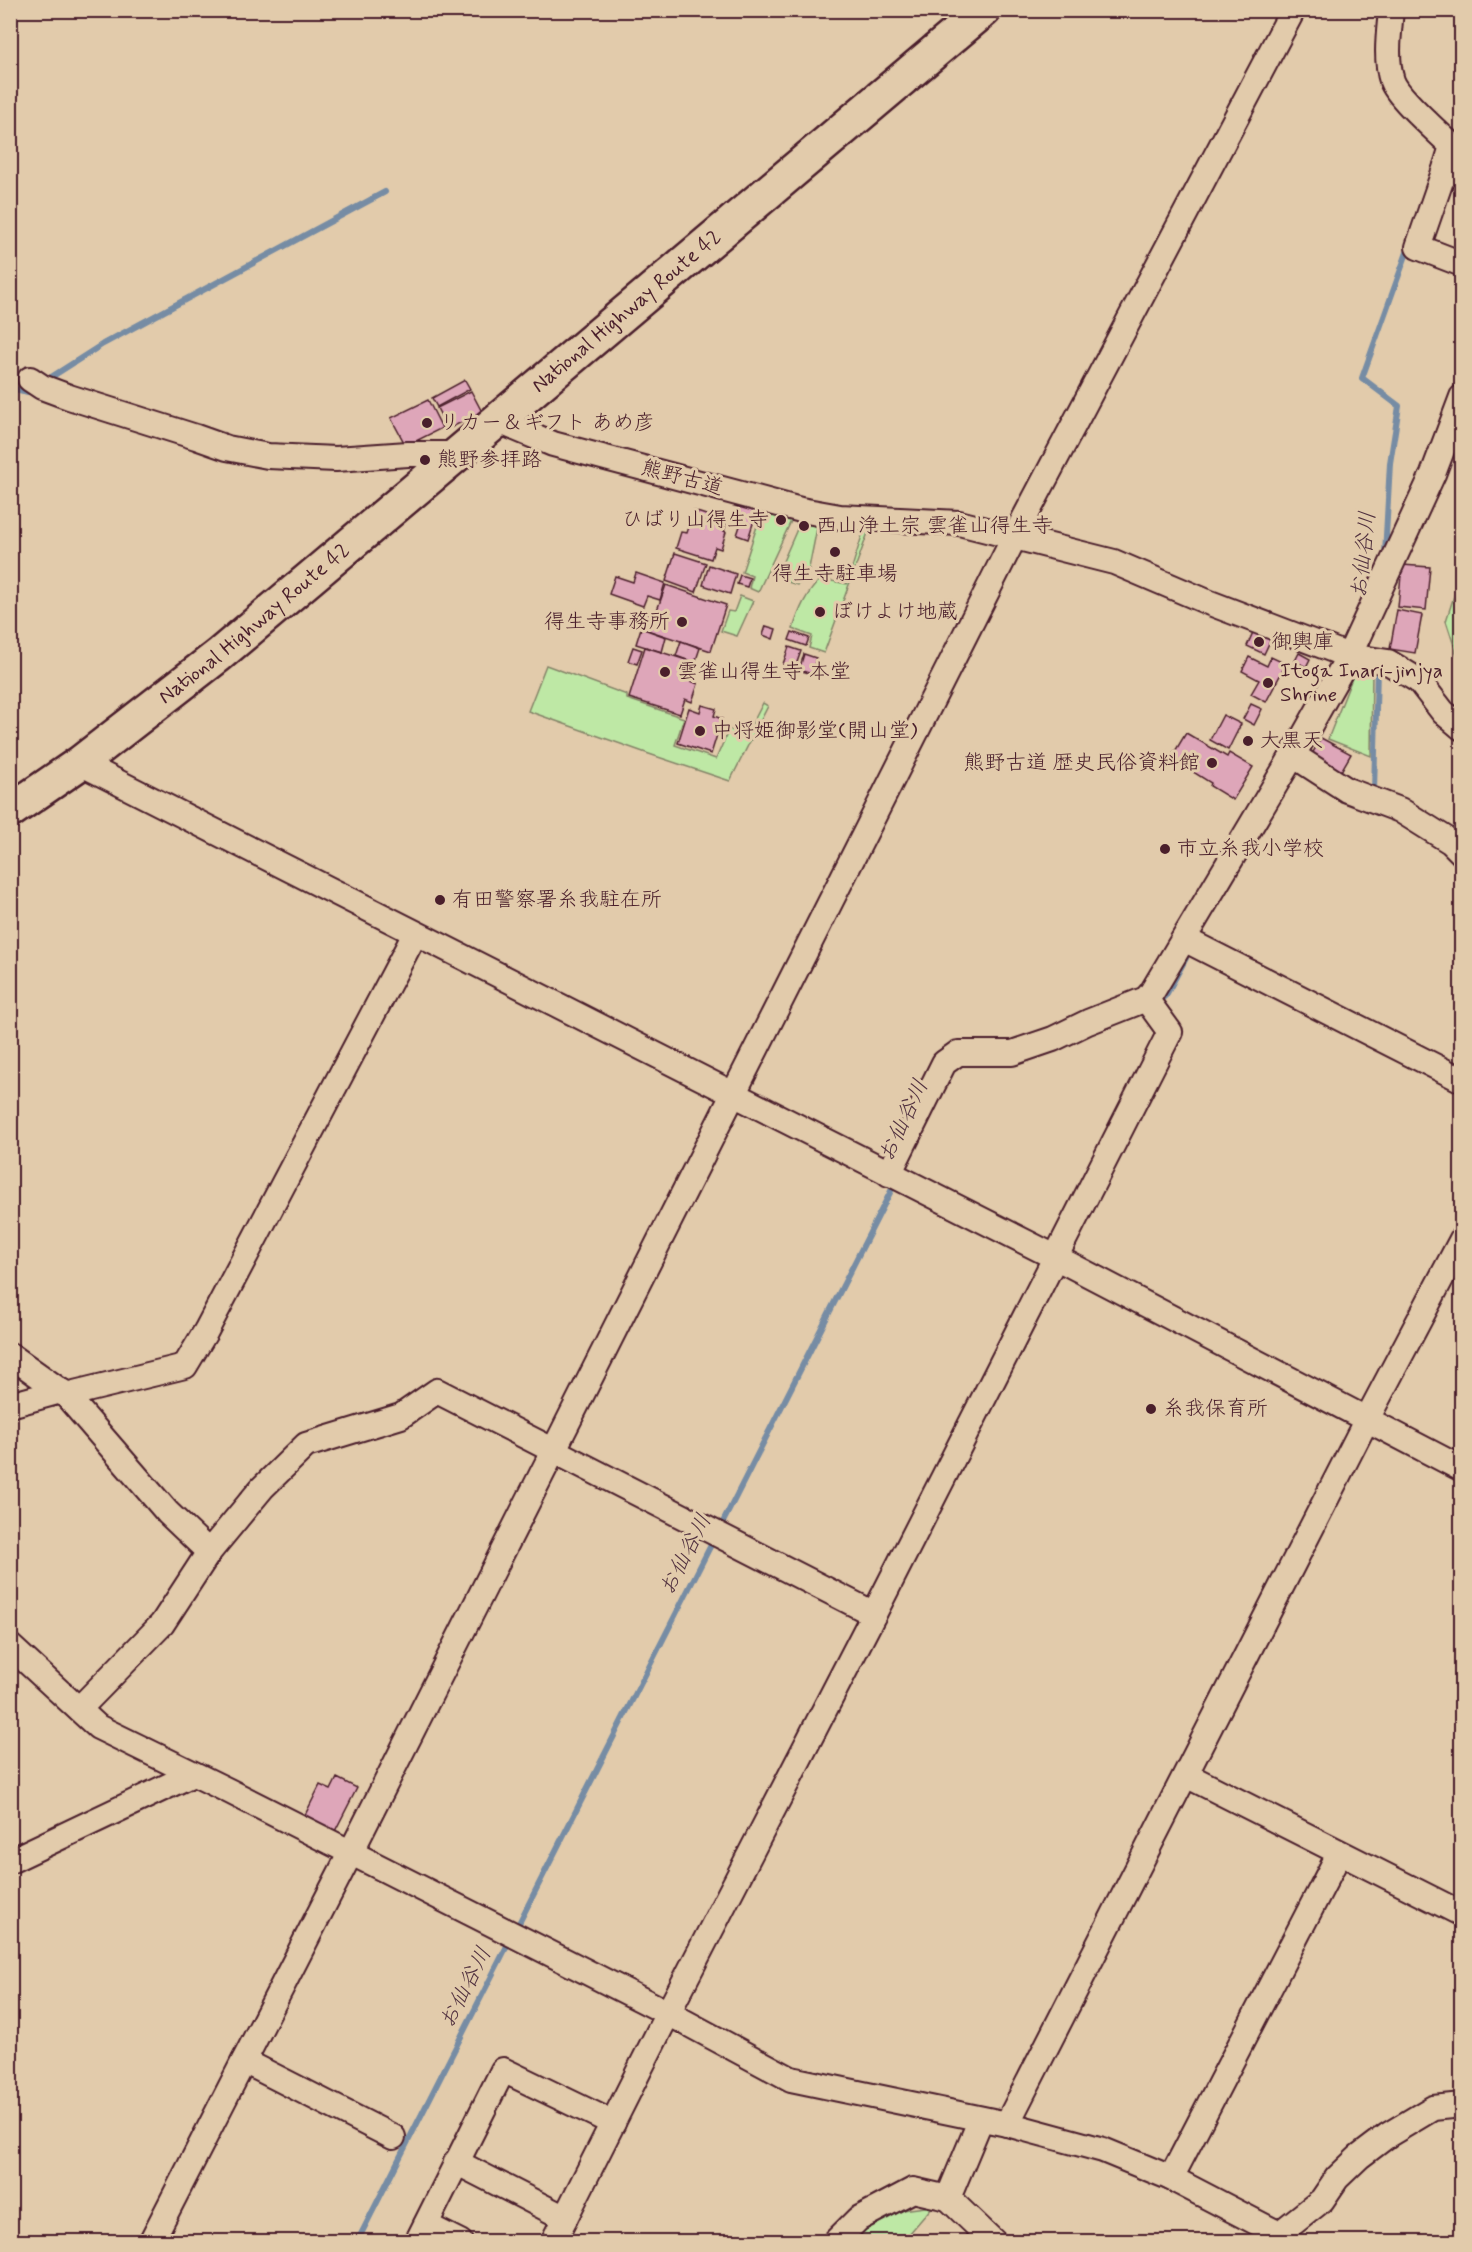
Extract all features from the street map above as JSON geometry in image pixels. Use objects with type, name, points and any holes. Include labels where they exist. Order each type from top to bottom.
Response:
[{"type":"highway","name":"National Highway Route 42","points":[[10,811],[80,763],[219,655],[984,10]]},
{"type":"street","points":[[151,2241],[351,1852],[1015,536],[1293,10]]},
{"type":"street","points":[[1391,10],[1388,45],[1392,82],[1452,146],[1454,172],[1418,247],[1461,264]]},
{"type":"street","points":[[30,379],[42,387],[69,397],[226,448],[268,456],[336,459],[408,454],[455,454]]},
{"type":"street","points":[[889,1174],[944,1064],[958,1053],[1012,1053],[1053,1039],[1146,999],[1293,755],[1349,656],[1433,474],[1461,397]]},
{"type":"street","name":"熊野古道","points":[[496,420],[553,444],[801,510],[840,517],[959,523],[1114,562],[1210,603],[1349,656],[1388,662],[1419,681],[1443,712],[1461,728]]},
{"type":"street","points":[[1293,755],[1347,790],[1400,810],[1450,842],[1461,853]]},
{"type":"street","points":[[80,763],[1054,1257],[1461,1469]]},
{"type":"street","points":[[10,1405],[185,1366],[211,1321],[415,934]]},
{"type":"street","points":[[1184,939],[1461,1080]]},
{"type":"street","points":[[553,2241],[1170,1032],[1146,999]]},
{"type":"street","points":[[1007,2124],[1366,1420],[1461,1239]]},
{"type":"street","points":[[10,1355],[64,1393],[168,1513],[208,1552]]},
{"type":"street","points":[[79,1709],[162,1624],[208,1552],[262,1488],[306,1445],[401,1416],[437,1391],[874,1614]]},
{"type":"street","points":[[10,1646],[98,1727],[668,2013],[791,2079],[1007,2124],[1103,2150],[1171,2178],[1284,2238],[1322,2200],[1337,2178],[1359,2157],[1388,2135],[1433,2108],[1461,2105]]},
{"type":"street","points":[[10,1861],[193,1773]]},
{"type":"street","points":[[1186,1774],[1339,1854],[1461,1914]]},
{"type":"street","points":[[1171,2178],[1339,1854]]},
{"type":"street","points":[[244,2061],[393,2137]]},
{"type":"street","points":[[460,2241],[422,2233],[503,2070],[613,2123]]},
{"type":"street","points":[[948,2198],[981,2119]]},
{"type":"street","points":[[456,2162],[565,2218]]},
{"type":"street","points":[[835,2241],[858,2219],[913,2190],[948,2198],[994,2241]]},
{"type":"green space","points":[[762,511],[792,519],[758,592],[749,588],[752,576],[742,572]]},
{"type":"green space","points":[[801,520],[818,523],[807,578],[797,585],[777,575]]},
{"type":"green space","points":[[864,529],[869,530],[824,653],[809,648],[812,636],[793,629],[807,596],[821,579],[847,584]]},
{"type":"green space","points":[[1461,574],[1461,667],[1446,621]]},
{"type":"green space","points":[[740,596],[753,601],[737,636],[721,631],[728,611],[734,612]]},
{"type":"green space","points":[[546,665],[627,695],[627,699],[684,718],[675,745],[716,759],[729,729],[746,736],[763,703],[768,706],[730,781],[528,711]]},
{"type":"green space","points":[[1372,667],[1371,756],[1328,739],[1356,668]]},
{"type":"green space","points":[[933,2206],[903,2241],[843,2242],[880,2213]]},
{"type":"building","points":[[465,380],[470,389],[437,407],[432,398]]},
{"type":"building","points":[[471,391],[482,412],[448,429],[437,408]]},
{"type":"building","points":[[428,400],[442,428],[406,446],[391,418]]},
{"type":"building","points":[[739,502],[758,508],[748,539],[737,535],[740,526],[732,523]]},
{"type":"building","points":[[694,511],[727,522],[721,549],[715,547],[711,559],[676,548],[681,532],[687,533]]},
{"type":"building","points":[[675,553],[706,563],[696,592],[666,581]]},
{"type":"building","points":[[709,565],[736,574],[730,594],[703,585]]},
{"type":"building","points":[[1402,565],[1430,567],[1426,610],[1398,607]]},
{"type":"building","points":[[636,573],[665,583],[660,600],[647,596],[643,606],[609,594],[615,576],[633,582]]},
{"type":"building","points":[[740,575],[750,578],[747,587],[737,584]]},
{"type":"building","name":"得生寺事務所","points":[[666,585],[726,605],[711,651],[641,628],[646,613],[655,616]]},
{"type":"building","points":[[1397,610],[1422,615],[1415,653],[1390,649]]},
{"type":"building","points":[[766,626],[776,629],[773,639],[763,635]]},
{"type":"building","points":[[641,628],[666,637],[662,652],[636,644]]},
{"type":"building","name":"御輿庫","points":[[1254,630],[1271,639],[1264,654],[1247,646]]},
{"type":"building","points":[[792,632],[809,638],[806,646],[789,640]]},
{"type":"building","points":[[681,641],[700,648],[695,663],[676,656]]},
{"type":"building","points":[[633,647],[642,650],[637,664],[628,661]]},
{"type":"building","name":"雲雀山得生寺 本堂","points":[[645,647],[696,663],[691,681],[698,684],[692,702],[685,699],[680,714],[629,698]]},
{"type":"building","points":[[789,647],[801,651],[795,668],[783,664]]},
{"type":"building","points":[[1299,653],[1310,659],[1306,667],[1295,661]]},
{"type":"building","points":[[804,654],[816,658],[812,674],[799,670]]},
{"type":"building","name":"Itoga Inari-jinjya Shrine","points":[[1249,657],[1267,666],[1271,657],[1286,664],[1266,702],[1251,694],[1259,680],[1242,671]]},
{"type":"building","points":[[1251,704],[1262,709],[1254,725],[1243,719]]},
{"type":"building","name":"中将姫御影堂(開山堂)","points":[[702,705],[716,709],[714,716],[722,719],[711,754],[678,743],[689,708],[700,712]]},
{"type":"building","points":[[1223,715],[1241,724],[1228,750],[1210,740]]},
{"type":"building","name":"熊野古道 歴史民俗資料館","points":[[1186,733],[1227,757],[1229,753],[1253,767],[1233,800],[1171,758]]},
{"type":"building","points":[[1321,738],[1351,754],[1340,773],[1311,756]]},
{"type":"building","points":[[337,1778],[357,1788],[333,1835],[302,1821],[320,1785],[331,1790]]},
{"type":"waterway","points":[[45,381],[103,344],[385,192]]},
{"type":"waterway","name":"お仙谷川","points":[[1385,554],[1390,463],[1399,406],[1362,378],[1410,244]]},
{"type":"waterway","points":[[10,388],[28,392],[31,390]]},
{"type":"waterway","points":[[1374,793],[1377,668]]},
{"type":"waterway","name":"お仙谷川","points":[[1156,1004],[1166,995],[1186,958]]},
{"type":"waterway","name":"お仙谷川","points":[[719,1530],[896,1181]]},
{"type":"waterway","name":"お仙谷川","points":[[515,1931],[714,1539]]},
{"type":"waterway","name":"お仙谷川","points":[[357,2242],[510,1940]]},
{"type":"place","name":"リカー＆ギフト あめ彦","points":[[427,423]]},
{"type":"place","name":"熊野参拝路","points":[[425,460]]},
{"type":"place","name":"ひばり山得生寺","points":[[781,520]]},
{"type":"place","name":"西山浄土宗 雲雀山得生寺","points":[[804,526]]},
{"type":"place","name":"得生寺駐車場","points":[[835,552]]},
{"type":"place","name":"ぼけよけ地蔵","points":[[820,612]]},
{"type":"place","name":"得生寺事務所","points":[[682,622]]},
{"type":"place","name":"御輿庫","points":[[1259,642]]},
{"type":"place","name":"雲雀山得生寺 本堂","points":[[665,672]]},
{"type":"place","name":"Itoga Inari-jinjya Shrine","points":[[1268,683]]},
{"type":"place","name":"中将姫御影堂(開山堂)","points":[[700,731]]},
{"type":"place","name":"大黒天","points":[[1248,741]]},
{"type":"place","name":"熊野古道 歴史民俗資料館","points":[[1212,763]]},
{"type":"place","name":"市立糸我小学校","points":[[1165,849]]},
{"type":"place","name":"有田警察署糸我駐在所","points":[[440,900]]},
{"type":"place","name":"糸我保育所","points":[[1151,1409]]}]
